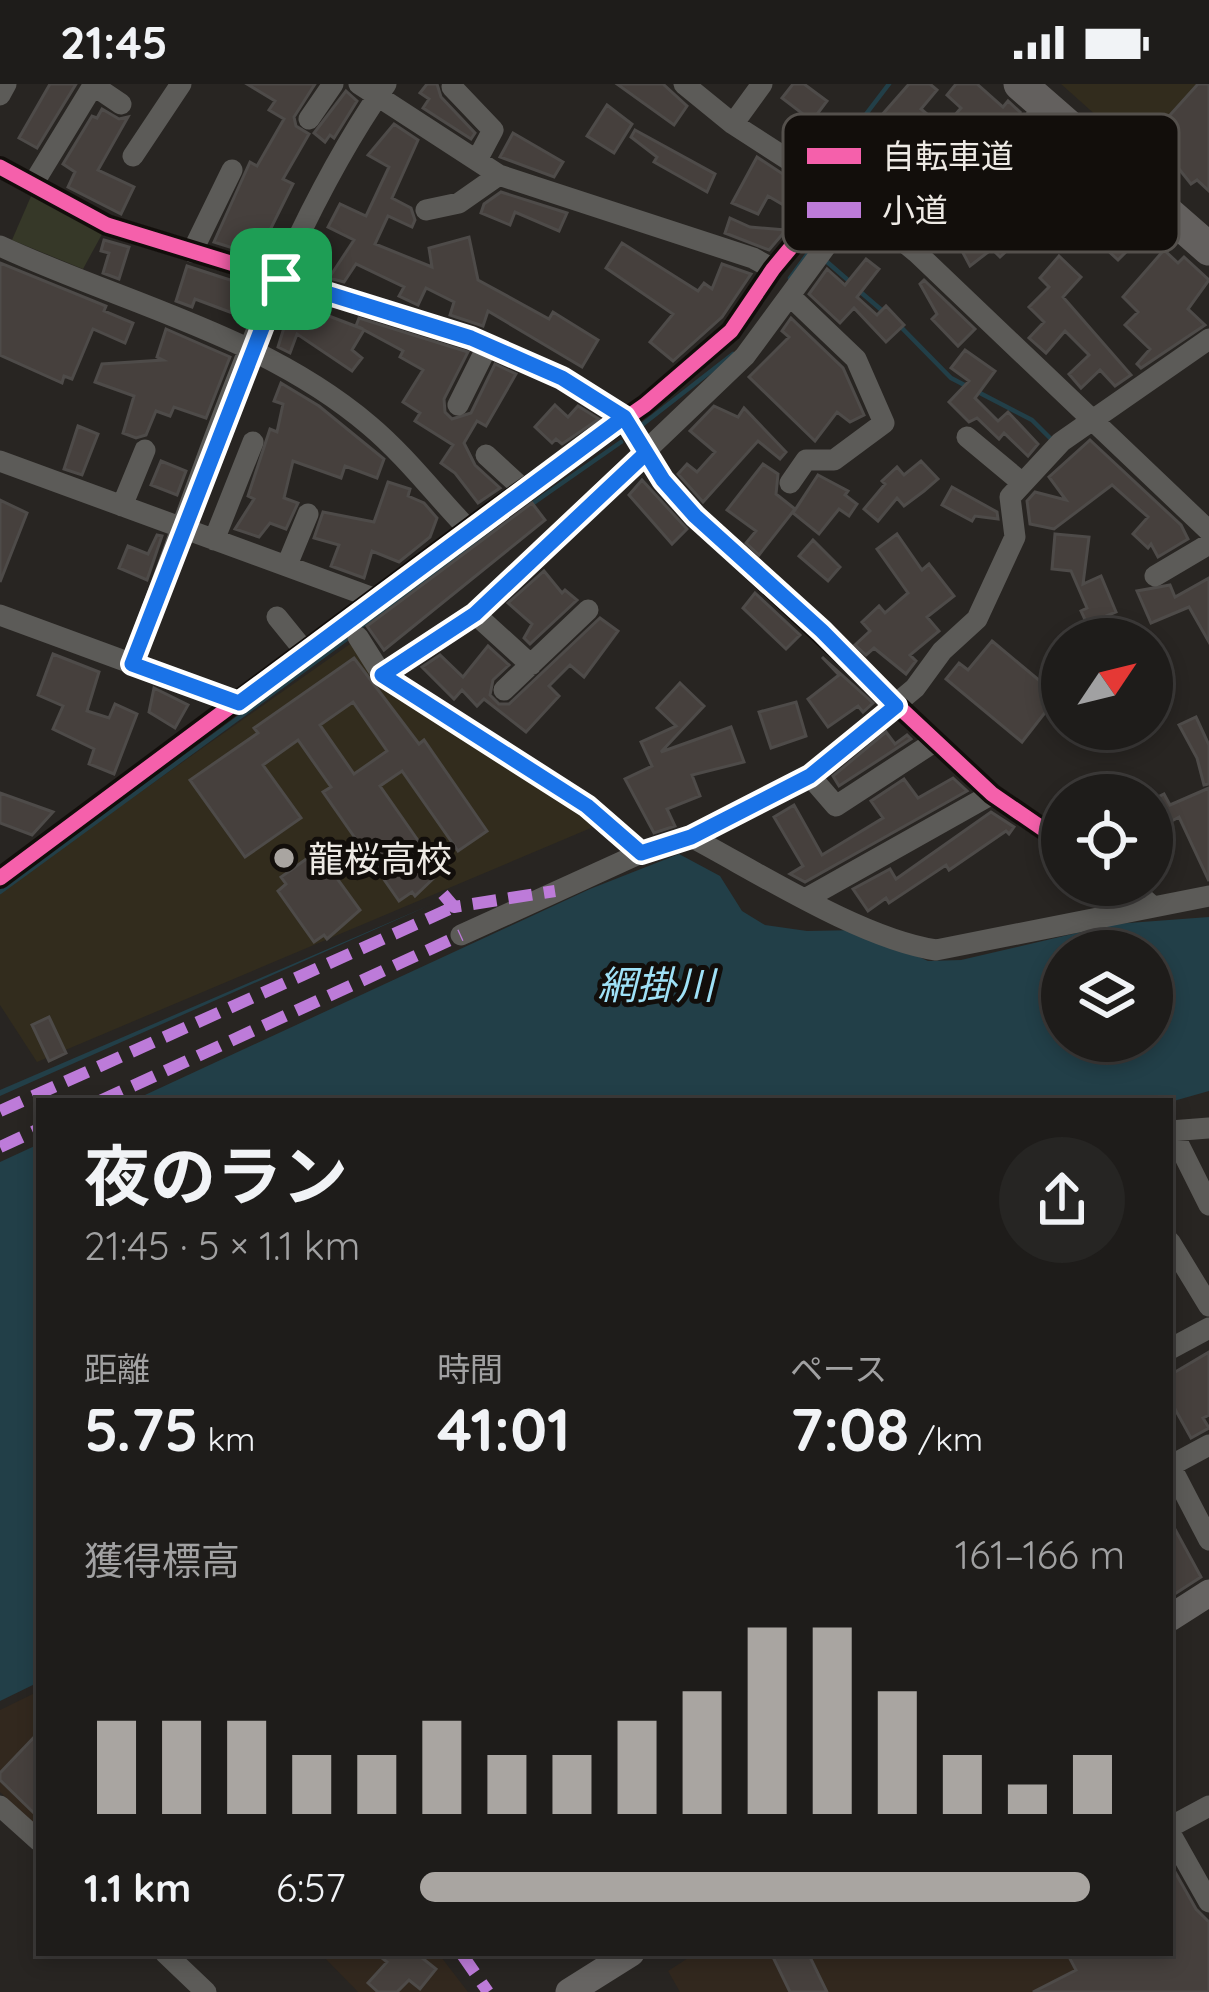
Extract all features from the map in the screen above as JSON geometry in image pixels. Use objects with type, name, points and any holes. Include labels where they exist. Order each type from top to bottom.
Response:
[{"type":"highway","points":[[1019,84],[1055,114]]},
{"type":"highway","points":[[1179,223],[1209,249]]},
{"type":"main road","points":[[1173,1616],[1209,1593]]},
{"type":"main road","points":[[569,1992],[626,1956]]},
{"type":"street","points":[[0,95],[6,84]]},
{"type":"street","points":[[133,156],[182,84]]},
{"type":"street","points":[[309,119],[333,84]]},
{"type":"street","points":[[684,84],[783,157]]},
{"type":"street","points":[[733,124],[762,84]]},
{"type":"street","points":[[33,184],[94,85],[121,104]]},
{"type":"street","points":[[452,86],[493,130],[477,160]]},
{"type":"street","points":[[132,664],[281,279],[375,88],[499,175],[615,217],[753,258],[773,269]]},
{"type":"street","points":[[1039,114],[1046,106]]},
{"type":"street","points":[[0,167],[107,225],[377,306],[488,347],[562,378],[624,417],[663,480],[695,516],[822,631],[934,742],[992,794],[1041,828]]},
{"type":"street","points":[[192,252],[232,170]]},
{"type":"street","points":[[426,210],[459,202],[499,175]]},
{"type":"street","points":[[0,246],[251,351],[370,426],[470,532]]},
{"type":"street","points":[[0,878],[307,654],[412,571],[645,405],[731,331],[787,252]]},
{"type":"street","points":[[382,675],[475,614],[646,453],[745,356],[822,252]]},
{"type":"street","points":[[916,253],[1209,531]]},
{"type":"street","points":[[790,296],[856,359],[884,423],[834,460],[806,460],[790,483]]},
{"type":"street","points":[[461,935],[641,853],[691,837],[810,776],[896,706],[942,651],[977,619],[1015,537],[1010,497],[1021,482],[1091,420],[1209,339]]},
{"type":"street","points":[[458,405],[488,347]]},
{"type":"street","points":[[967,436],[1021,482]]},
{"type":"street","points":[[214,540],[253,442]]},
{"type":"street","points":[[122,506],[145,451]]},
{"type":"street","points":[[486,455],[524,489]]},
{"type":"street","points":[[0,461],[379,600]]},
{"type":"street","points":[[286,566],[308,514]]},
{"type":"street","points":[[1155,576],[1209,544]]},
{"type":"street","points":[[504,690],[588,610]]},
{"type":"street","points":[[475,614],[531,665]]},
{"type":"street","points":[[0,615],[239,703]]},
{"type":"street","points":[[277,617],[307,654]]},
{"type":"street","points":[[358,638],[382,675],[587,806],[641,853]]},
{"type":"street","points":[[810,776],[836,806],[934,742]]},
{"type":"street","points":[[807,898],[992,794]]},
{"type":"street","points":[[691,837],[807,898],[913,946],[936,950],[1152,906]]},
{"type":"street","points":[[1173,902],[1209,896]]},
{"type":"street","points":[[1173,1131],[1209,1128]]},
{"type":"street","points":[[1173,1135],[1209,1205]]},
{"type":"street","points":[[1173,1247],[1209,1306]]},
{"type":"street","points":[[1173,1347],[1209,1328]]},
{"type":"street","points":[[1173,1464],[1209,1445]]},
{"type":"street","points":[[1173,1472],[1209,1540]]},
{"type":"street","points":[[0,1806],[36,1838]]},
{"type":"street","points":[[1173,1828],[1209,1806]]},
{"type":"street","points":[[1173,1836],[1209,1902]]},
{"type":"street","points":[[179,1957],[206,1992]]},
{"type":"shaded area","points":[[1061,84],[1209,84],[1209,122],[1179,160],[1179,114],[1095,114]]},
{"type":"shaded area","name":"龍桜高校","points":[[350,644],[383,682],[598,825],[37,1062],[0,1005],[0,891]]},
{"type":"shaded area","points":[[36,1692],[36,1826],[0,1792],[0,1710]]},
{"type":"shaded area","points":[[1173,1950],[1209,1950],[1209,1992],[680,1992],[668,1971],[691,1956],[1173,1956]]},
{"type":"shaded area","points":[[323,1956],[440,1956],[468,1992],[358,1992]]},
{"type":"green space","points":[[32,194],[107,225],[83,269],[12,240]]},
{"type":"water","name":"網掛川","points":[[679,854],[720,876],[742,911],[765,925],[807,931],[859,930],[928,961],[961,960],[1041,941],[1041,1062],[1173,1062],[1173,930],[1089,930],[1209,917],[1209,1091],[1173,1098],[138,1098],[590,889]]},
{"type":"water","points":[[430,905],[0,1096],[0,1090]]},
{"type":"water","points":[[36,1145],[36,1683],[0,1701],[0,1162]]},
{"type":"building","points":[[50,84],[76,84],[37,148],[19,138]]},
{"type":"building","points":[[247,84],[315,84],[294,117],[296,126],[309,134],[283,179],[293,184],[270,230],[283,235],[271,260],[214,242],[250,162],[257,166],[284,119],[269,110],[275,101]]},
{"type":"building","points":[[427,84],[437,84],[441,97],[475,133],[471,139],[423,108],[429,99],[420,93]]},
{"type":"building","points":[[617,84],[663,84],[687,106],[674,125]]},
{"type":"building","points":[[793,84],[804,84],[827,101],[817,114],[803,114],[782,98]]},
{"type":"building","points":[[909,84],[930,84],[937,90],[921,109],[927,114],[883,114]]},
{"type":"building","points":[[956,84],[977,84],[1003,107],[1008,101],[1020,112],[956,114],[961,108],[947,95]]},
{"type":"building","points":[[1198,84],[1209,84],[1209,191],[1197,180],[1191,184],[1179,169],[1179,114],[1171,114]]},
{"type":"building","points":[[346,91],[357,101],[334,138],[330,135],[325,142],[314,133]]},
{"type":"building","points":[[607,105],[632,124],[614,153],[587,136]]},
{"type":"building","points":[[102,109],[119,119],[128,117],[98,170],[134,187],[121,214],[68,187],[75,172],[63,164],[92,116],[97,118]]},
{"type":"building","points":[[394,124],[418,140],[392,198],[411,208],[415,220],[412,227],[388,216],[375,244],[432,267],[429,248],[469,237],[478,280],[549,319],[553,312],[598,340],[582,367],[488,311],[483,326],[450,315],[454,302],[426,288],[418,305],[399,296],[404,287],[356,264],[344,282],[329,278],[354,240],[328,227],[340,204],[366,216],[389,167],[368,155]]},
{"type":"building","points":[[635,130],[715,174],[707,192],[654,162],[657,157],[631,137]]},
{"type":"building","points":[[513,133],[563,162],[554,177],[500,157]]},
{"type":"building","points":[[757,157],[783,174],[783,205],[768,196],[758,214],[732,203]]},
{"type":"building","points":[[501,192],[567,213],[559,231],[515,212],[510,225],[481,213],[484,204]]},
{"type":"building","points":[[730,218],[750,227],[783,230],[769,250],[725,233]]},
{"type":"building","points":[[104,240],[129,247],[119,279],[103,273],[109,253],[101,251]]},
{"type":"building","points":[[622,243],[698,291],[704,283],[712,289],[722,264],[751,274],[722,317],[673,361],[650,342],[673,314],[606,268]]},
{"type":"building","points":[[963,252],[988,252],[970,266]]},
{"type":"building","points":[[1162,252],[1178,263],[1184,257],[1209,280],[1188,309],[1205,325],[1141,368],[1137,364],[1150,349],[1125,325],[1138,312],[1123,297]]},
{"type":"building","points":[[1059,256],[1081,277],[1063,297],[1131,375],[1115,386],[1100,370],[1081,388],[1069,374],[1089,355],[1065,331],[1046,353],[1029,338],[1044,322],[1029,307],[1049,287],[1040,278]]},
{"type":"building","points":[[866,259],[879,269],[857,297],[877,315],[886,306],[904,325],[886,342],[854,308],[840,323],[809,294],[827,269],[845,285]]},
{"type":"building","points":[[0,263],[106,306],[104,311],[133,323],[125,343],[93,329],[72,379],[64,376],[62,383],[0,355]]},
{"type":"building","points":[[187,266],[258,289],[246,318],[195,299],[192,307],[176,301]]},
{"type":"building","points":[[924,280],[975,329],[958,346],[932,319],[937,314],[920,284]]},
{"type":"building","points":[[292,302],[363,329],[356,326],[359,318],[468,352],[444,399],[445,412],[452,419],[471,413],[495,364],[516,374],[486,426],[477,421],[464,443],[475,465],[500,488],[478,503],[441,463],[453,445],[415,421],[420,413],[403,402],[423,370],[400,357],[403,351],[364,330],[352,350],[362,358],[352,371],[297,334],[290,353],[278,347]]},
{"type":"building","points":[[791,318],[843,368],[864,415],[850,422],[837,412],[815,441],[749,377],[789,337],[782,331]]},
{"type":"building","points":[[166,329],[230,357],[206,418],[174,407],[170,416],[156,411],[146,435],[136,438],[123,433],[134,396],[95,382],[102,364],[163,360],[157,357]]},
{"type":"building","points":[[965,350],[995,371],[975,398],[998,421],[1008,412],[1038,444],[1028,456],[1004,433],[999,439],[977,418],[969,422],[949,402],[969,381],[951,368]]},
{"type":"building","points":[[281,383],[319,406],[384,459],[377,478],[345,466],[341,478],[293,461],[284,498],[298,503],[286,529],[270,523],[259,537],[235,529],[254,499],[248,496],[270,429],[277,432],[283,404],[274,401]]},
{"type":"building","points":[[555,405],[568,417],[578,406],[599,419],[562,444],[556,439],[552,443],[535,427]]},
{"type":"building","points":[[714,406],[738,417],[744,408],[786,452],[780,459],[758,441],[703,502],[678,474],[687,464],[697,472],[715,452],[690,431]]},
{"type":"building","points":[[78,426],[98,434],[82,475],[64,469]]},
{"type":"building","points":[[1090,440],[1181,525],[1188,539],[1158,557],[1151,544],[1148,548],[1133,534],[1148,517],[1112,485],[1054,529],[1030,524],[1027,501],[1035,492],[1066,500],[1049,477]]},
{"type":"building","points":[[161,461],[186,471],[177,495],[151,485]]},
{"type":"building","points":[[921,461],[938,479],[924,491],[904,506],[897,498],[878,521],[864,509],[897,467],[904,475]]},
{"type":"building","points":[[763,464],[778,474],[776,494],[795,509],[759,555],[746,543],[756,531],[727,510]]},
{"type":"building","points":[[818,475],[848,491],[845,495],[857,504],[849,516],[839,509],[819,534],[793,513]]},
{"type":"building","points":[[642,480],[687,529],[672,544],[629,495]]},
{"type":"building","points":[[388,482],[410,489],[408,496],[424,503],[437,518],[430,537],[399,562],[372,551],[364,578],[331,566],[339,545],[314,538],[323,512],[374,522]]},
{"type":"building","points":[[952,487],[997,512],[998,519],[975,516],[972,521],[942,505]]},
{"type":"building","points":[[0,500],[27,513],[0,582]]},
{"type":"building","points":[[532,503],[545,520],[384,650],[367,626]]},
{"type":"building","points":[[897,534],[922,570],[929,564],[954,596],[927,617],[939,631],[910,655],[916,661],[906,674],[874,648],[866,655],[855,645],[870,631],[862,622],[879,606],[885,613],[908,593],[877,549]]},
{"type":"building","points":[[1055,534],[1089,537],[1083,584],[1101,576],[1116,612],[1084,618],[1081,611],[1087,608],[1071,571],[1052,569]]},
{"type":"building","points":[[157,535],[162,536],[147,580],[119,568],[128,546],[148,554]]},
{"type":"building","points":[[813,540],[840,567],[828,581],[799,556]]},
{"type":"building","points":[[544,571],[562,593],[565,590],[577,600],[530,644],[524,638],[532,624],[508,603]]},
{"type":"building","points":[[1209,578],[1209,642],[1189,607],[1163,618],[1149,618],[1137,591],[1170,585],[1175,597]]},
{"type":"building","points":[[755,593],[800,635],[786,649],[743,608]]},
{"type":"building","points":[[600,618],[618,631],[584,677],[570,665],[549,686],[559,696],[526,732],[484,699],[477,706],[462,690],[454,699],[422,667],[440,655],[463,677],[488,646],[509,665],[493,680],[490,695],[499,704],[509,704]]},
{"type":"building","points":[[992,641],[1041,682],[1041,718],[1022,742],[946,679],[959,663],[968,670]]},
{"type":"building","points":[[53,654],[99,672],[87,711],[109,718],[115,704],[137,714],[114,774],[89,764],[94,749],[53,729],[63,706],[38,695]]},
{"type":"building","points":[[822,657],[873,703],[863,712],[858,706],[828,727],[808,699],[839,675]]},
{"type":"building","points":[[354,658],[419,744],[424,740],[487,831],[458,851],[402,771],[380,786],[440,872],[415,896],[412,892],[399,901],[323,792],[331,787],[298,740],[263,765],[301,818],[245,857],[190,780],[258,733],[254,728]],"holes":[[[353,702],[387,751],[354,774],[320,725]]]},
{"type":"building","points":[[680,683],[704,706],[661,752],[731,727],[744,762],[692,775],[700,796],[667,809],[675,826],[654,833],[625,779],[652,766],[641,742],[676,726],[657,708]]},
{"type":"building","points":[[154,688],[188,705],[175,728],[149,712]]},
{"type":"building","points":[[796,702],[806,736],[771,748],[759,712]]},
{"type":"building","points":[[1196,717],[1209,745],[1209,784],[1204,785],[1197,758],[1179,725]]},
{"type":"building","points":[[886,732],[895,744],[907,735],[911,739],[839,786],[833,776]]},
{"type":"building","points":[[953,778],[967,791],[805,882],[790,874],[803,866],[774,817],[794,805],[822,855],[883,818],[871,801],[904,779],[918,798]]},
{"type":"building","points":[[1209,788],[1209,881],[1179,817],[1173,820],[1173,804]]},
{"type":"building","points":[[0,793],[53,812],[32,835],[0,823]]},
{"type":"building","points":[[991,812],[1014,827],[1009,834],[1006,831],[949,870],[946,865],[889,903],[886,898],[868,911],[853,889],[890,869],[896,879]]},
{"type":"building","points":[[309,857],[315,865],[323,859],[360,910],[327,939],[324,935],[314,942],[278,891],[286,884],[281,877]]},
{"type":"building","points":[[49,1017],[66,1053],[49,1061],[32,1025]]},
{"type":"building","points":[[1209,1352],[1209,1415],[1203,1418],[1209,1428],[1191,1438],[1173,1405],[1173,1373]]},
{"type":"building","points":[[1173,1526],[1201,1577],[1173,1595]]},
{"type":"building","points":[[36,1735],[36,1815],[0,1780],[0,1773]]},
{"type":"building","points":[[1173,1868],[1209,1922],[1209,1992],[1033,1992],[1076,1970],[1069,1956],[1173,1956]]},
{"type":"building","points":[[380,1956],[420,1956],[436,1969],[420,1989],[409,1980],[397,1992],[378,1992],[368,1983],[387,1962]]},
{"type":"building","points":[[772,1956],[809,1956],[827,1992],[790,1992]]},
{"type":"waterway","points":[[866,114],[889,84]]},
{"type":"waterway","points":[[790,278],[809,252]]},
{"type":"waterway","points":[[826,261],[849,281]]},
{"type":"waterway","points":[[857,289],[885,313]]},
{"type":"waterway","points":[[898,324],[951,378],[1032,420],[1050,438]]},
{"type":"waterway","points":[[638,428],[733,354]]},
{"type":"waterway","points":[[532,504],[621,442]]},
{"type":"waterway","points":[[360,627],[494,532]]},
{"type":"waterway","points":[[0,892],[348,638]]},
{"type":"marked path","points":[[443,894],[454,907],[555,891]]},
{"type":"marked path","points":[[0,1111],[454,907]]},
{"type":"marked path","points":[[107,1098],[461,935]]},
{"type":"marked path","points":[[0,1147],[36,1130]]},
{"type":"marked path","points":[[463,1956],[488,1992]]},
{"type":"cycle path","points":[[0,167],[107,225],[471,337],[562,378],[624,417],[663,480],[695,516],[992,794],[1041,828]]},
{"type":"cycle path","points":[[0,878],[490,513],[645,405],[731,331],[787,252]]},
{"type":"place","name":"龍桜高校","points":[[284,858]]},
{"type":"route","points":[[281,279],[132,664],[239,703],[624,417],[663,480],[695,516],[822,631],[896,706],[810,776],[691,837],[641,853],[587,806],[382,675],[475,614],[646,453],[624,417],[562,378],[471,338],[281,279]]}]
